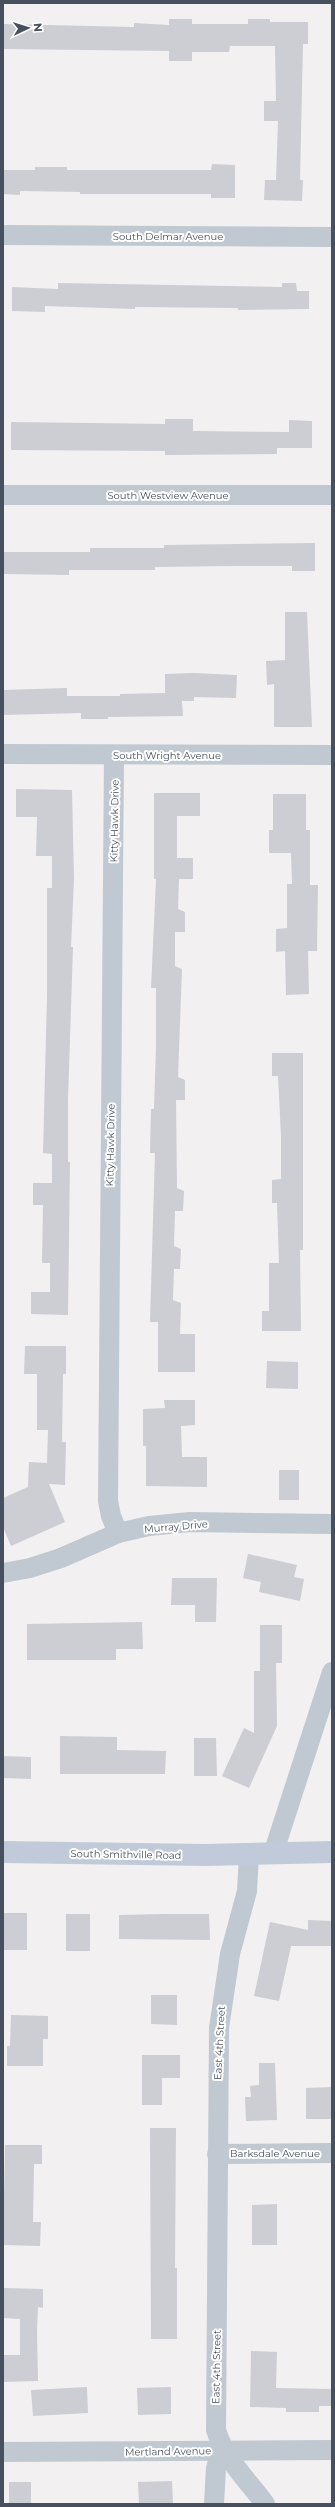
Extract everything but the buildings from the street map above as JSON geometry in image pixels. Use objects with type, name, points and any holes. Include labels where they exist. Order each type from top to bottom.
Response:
[{"type":"main road","name":"South Smithville Road","points":[[3,1852],[249,1855]]},
{"type":"main road","points":[[249,1855],[332,1852]]},
{"type":"street","name":"South Delmar Avenue","points":[[3,235],[332,237]]},
{"type":"street","name":"South Westview Avenue","points":[[3,495],[332,495]]},
{"type":"street","name":"South Wright Avenue","points":[[3,754],[332,755]]},
{"type":"street","name":"Kitty Hawk Drive","points":[[114,755],[108,1501],[111,1516],[118,1533]]},
{"type":"street","name":"Murray Drive","points":[[3,1573],[30,1568],[61,1558],[118,1533],[149,1526],[190,1522],[332,1524]]},
{"type":"street","points":[[273,1854],[332,1672]]},
{"type":"street","name":"East 4th Street","points":[[222,2449],[216,2430],[219,2028],[223,1989],[247,1890],[249,1855]]},
{"type":"street","name":"Barksdale Avenue","points":[[217,2154],[332,2153]]},
{"type":"street","points":[[214,2504],[216,2468],[222,2449]]},
{"type":"street","points":[[222,2449],[265,2504]]},
{"type":"street","name":"Mertland Avenue","points":[[3,2452],[198,2452],[222,2449],[332,2450]]}]
